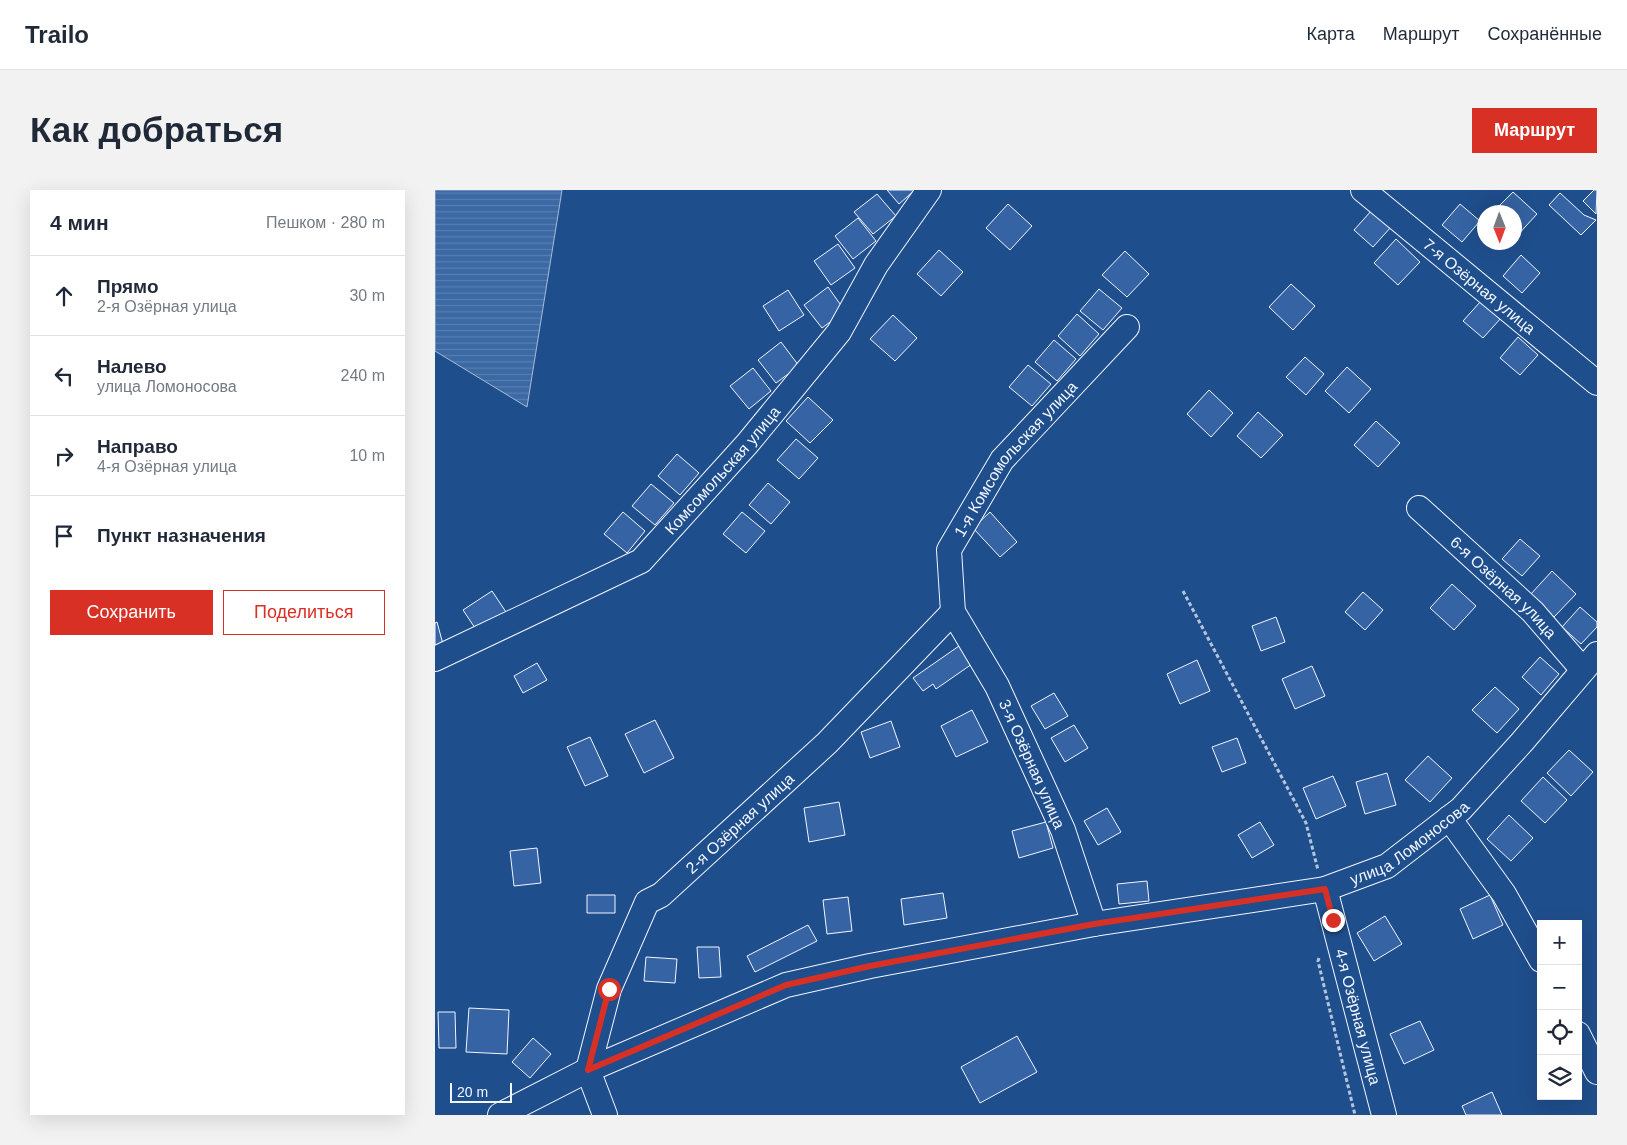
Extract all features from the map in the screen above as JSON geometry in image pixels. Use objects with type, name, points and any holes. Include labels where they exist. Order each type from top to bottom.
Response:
[{"type":"street","name":"Комсомольская улица","points":[[435,659],[641,561],[747,444],[839,332],[876,265],[929,190]]},
{"type":"street","name":"7-я Озёрная улица","points":[[1363,190],[1597,383]]},
{"type":"street","name":"1-я Комсомольская улица","points":[[953,612],[949,550],[1003,460],[1127,327]]},
{"type":"street","name":"6-я Озёрная улица","points":[[1419,508],[1590,662]]},
{"type":"street","name":"3-я Озёрная улица","points":[[953,612],[997,686],[1063,830],[1094,924]]},
{"type":"street","name":"2-я Озёрная улица","points":[[588,1070],[609,989],[647,902],[661,895],[827,743],[953,612]]},
{"type":"street","name":"улица Ломоносова","points":[[501,1115],[588,1070],[786,985],[870,966],[1094,924],[1325,889],[1387,866],[1461,809],[1522,742],[1590,662]]},
{"type":"street","points":[[1449,818],[1504,894],[1537,953]]},
{"type":"street","name":"4-я Озёрная улица","points":[[1325,889],[1384,1115]]},
{"type":"street","points":[[1582,1042],[1597,1072]]},
{"type":"street","points":[[588,1070],[605,1115]]},
{"type":"path","points":[[1183,592],[1306,823],[1325,889]]},
{"type":"water","points":[[435,190],[562,190],[527,407],[435,351]]},
{"type":"building","points":[[887,190],[915,190],[899,204]]},
{"type":"building","points":[[1594,190],[1597,190],[1596,214],[1583,201]]},
{"type":"building","points":[[1513,192],[1537,214],[1522,230],[1522,205],[1500,205]]},
{"type":"building","points":[[1560,193],[1584,215],[1596,220],[1581,235],[1549,205]]},
{"type":"building","points":[[877,194],[896,216],[873,234],[854,212]]},
{"type":"building","points":[[1008,204],[1032,226],[1010,250],[986,228]]},
{"type":"building","points":[[1460,204],[1477,218],[1477,224],[1462,242],[1442,225]]},
{"type":"building","points":[[1372,210],[1391,227],[1373,247],[1354,230]]},
{"type":"building","points":[[858,218],[876,241],[853,259],[835,236]]},
{"type":"building","points":[[1396,239],[1420,262],[1398,285],[1374,263]]},
{"type":"building","points":[[838,244],[855,268],[831,285],[814,261]]},
{"type":"building","points":[[939,250],[963,272],[941,296],[917,274]]},
{"type":"building","points":[[1125,251],[1149,274],[1127,297],[1102,275]]},
{"type":"building","points":[[1521,255],[1540,273],[1522,293],[1503,276]]},
{"type":"building","points":[[1291,284],[1315,306],[1293,330],[1269,307]]},
{"type":"building","points":[[828,287],[845,311],[822,328],[804,305]]},
{"type":"building","points":[[1099,289],[1122,308],[1103,330],[1080,311]]},
{"type":"building","points":[[788,290],[804,315],[779,331],[763,306]]},
{"type":"building","points":[[1481,301],[1501,318],[1483,338],[1463,321]]},
{"type":"building","points":[[1077,314],[1099,334],[1080,356],[1058,336]]},
{"type":"building","points":[[893,315],[917,338],[895,361],[870,339]]},
{"type":"building","points":[[1518,337],[1538,355],[1520,375],[1500,358]]},
{"type":"building","points":[[1054,340],[1076,359],[1057,381],[1035,362]]},
{"type":"building","points":[[781,342],[799,366],[776,383],[758,360]]},
{"type":"building","points":[[1305,357],[1324,374],[1306,395],[1286,377]]},
{"type":"building","points":[[1028,365],[1051,384],[1032,406],[1009,387]]},
{"type":"building","points":[[1347,367],[1371,389],[1349,413],[1325,391]]},
{"type":"building","points":[[753,368],[771,391],[749,409],[730,386]]},
{"type":"building","points":[[1209,390],[1233,413],[1211,437],[1187,414]]},
{"type":"building","points":[[808,397],[833,420],[810,443],[786,421]]},
{"type":"building","points":[[1258,412],[1283,435],[1261,458],[1237,436]]},
{"type":"building","points":[[1376,421],[1400,443],[1378,467],[1354,445]]},
{"type":"building","points":[[796,439],[818,458],[799,479],[777,460]]},
{"type":"building","points":[[677,454],[699,473],[680,495],[658,476]]},
{"type":"building","points":[[768,483],[790,502],[771,524],[749,505]]},
{"type":"building","points":[[651,484],[674,503],[655,525],[632,506]]},
{"type":"building","points":[[623,512],[645,531],[627,553],[604,534]]},
{"type":"building","points":[[742,512],[765,531],[746,553],[723,534]]},
{"type":"building","points":[[990,512],[1017,542],[1000,557],[973,528]]},
{"type":"building","points":[[1520,539],[1540,556],[1522,576],[1502,559]]},
{"type":"building","points":[[1552,571],[1576,594],[1554,617],[1530,595]]},
{"type":"building","points":[[1452,584],[1476,606],[1454,630],[1430,608]]},
{"type":"building","points":[[492,591],[506,612],[477,631],[463,610]]},
{"type":"building","points":[[1363,592],[1383,610],[1365,630],[1345,612]]},
{"type":"building","points":[[1580,607],[1597,622],[1597,627],[1581,644],[1562,627]]},
{"type":"building","points":[[1276,617],[1285,642],[1261,651],[1252,626]]},
{"type":"building","points":[[437,622],[444,648],[435,650],[435,623]]},
{"type":"building","points":[[959,646],[972,664],[936,689],[933,684],[923,691],[913,678]]},
{"type":"building","points":[[1540,657],[1559,674],[1541,695],[1522,677]]},
{"type":"building","points":[[1197,660],[1210,691],[1180,704],[1167,674]]},
{"type":"building","points":[[537,663],[547,680],[523,693],[514,676]]},
{"type":"building","points":[[1312,666],[1325,696],[1295,709],[1282,679]]},
{"type":"building","points":[[1495,687],[1519,709],[1497,733],[1472,710]]},
{"type":"building","points":[[1054,693],[1068,716],[1045,729],[1031,706]]},
{"type":"building","points":[[972,710],[988,742],[956,757],[941,726]]},
{"type":"building","points":[[655,720],[674,758],[644,773],[625,734]]},
{"type":"building","points":[[891,721],[900,747],[870,758],[861,732]]},
{"type":"building","points":[[1074,725],[1088,748],[1065,762],[1051,738]]},
{"type":"building","points":[[590,737],[608,776],[585,786],[567,747]]},
{"type":"building","points":[[1237,738],[1246,763],[1222,772],[1212,747]]},
{"type":"building","points":[[1569,750],[1593,772],[1571,796],[1547,773]]},
{"type":"building","points":[[1428,756],[1452,778],[1430,802],[1405,780]]},
{"type":"building","points":[[1387,773],[1396,805],[1365,814],[1356,782]]},
{"type":"building","points":[[1333,776],[1346,806],[1316,819],[1303,788]]},
{"type":"building","points":[[1543,777],[1567,800],[1545,823],[1521,801]]},
{"type":"building","points":[[839,802],[845,835],[809,842],[804,808]]},
{"type":"building","points":[[1107,808],[1121,832],[1098,845],[1084,821]]},
{"type":"building","points":[[1509,815],[1533,838],[1511,861],[1487,839]]},
{"type":"building","points":[[1046,822],[1053,848],[1019,858],[1012,831]]},
{"type":"building","points":[[1260,822],[1274,845],[1252,858],[1238,835]]},
{"type":"building","points":[[537,848],[541,883],[514,886],[510,851]]},
{"type":"building","points":[[1147,881],[1149,901],[1119,904],[1117,884]]},
{"type":"building","points":[[943,893],[947,918],[904,925],[901,899]]},
{"type":"building","points":[[587,895],[615,895],[615,913],[587,913]]},
{"type":"building","points":[[1490,895],[1503,925],[1473,939],[1460,909]]},
{"type":"building","points":[[848,897],[852,931],[827,934],[823,900]]},
{"type":"building","points":[[1385,916],[1402,944],[1374,961],[1357,933]]},
{"type":"building","points":[[808,925],[817,941],[755,972],[747,956]]},
{"type":"building","points":[[697,947],[719,947],[721,977],[699,978]]},
{"type":"building","points":[[646,957],[677,959],[675,983],[644,981]]},
{"type":"building","points":[[469,1008],[509,1010],[507,1054],[466,1052]]},
{"type":"building","points":[[438,1012],[455,1012],[456,1048],[439,1048]]},
{"type":"building","points":[[1420,1021],[1434,1050],[1404,1064],[1390,1034]]},
{"type":"building","points":[[1017,1036],[1037,1072],[980,1103],[961,1067]]},
{"type":"building","points":[[533,1038],[551,1054],[530,1078],[512,1062]]},
{"type":"building","points":[[1492,1092],[1502,1115],[1466,1115],[1462,1106]]},
{"type":"route","points":[[609,989],[588,1070],[786,985],[870,966],[1094,924],[1325,889],[1333,920]]}]
